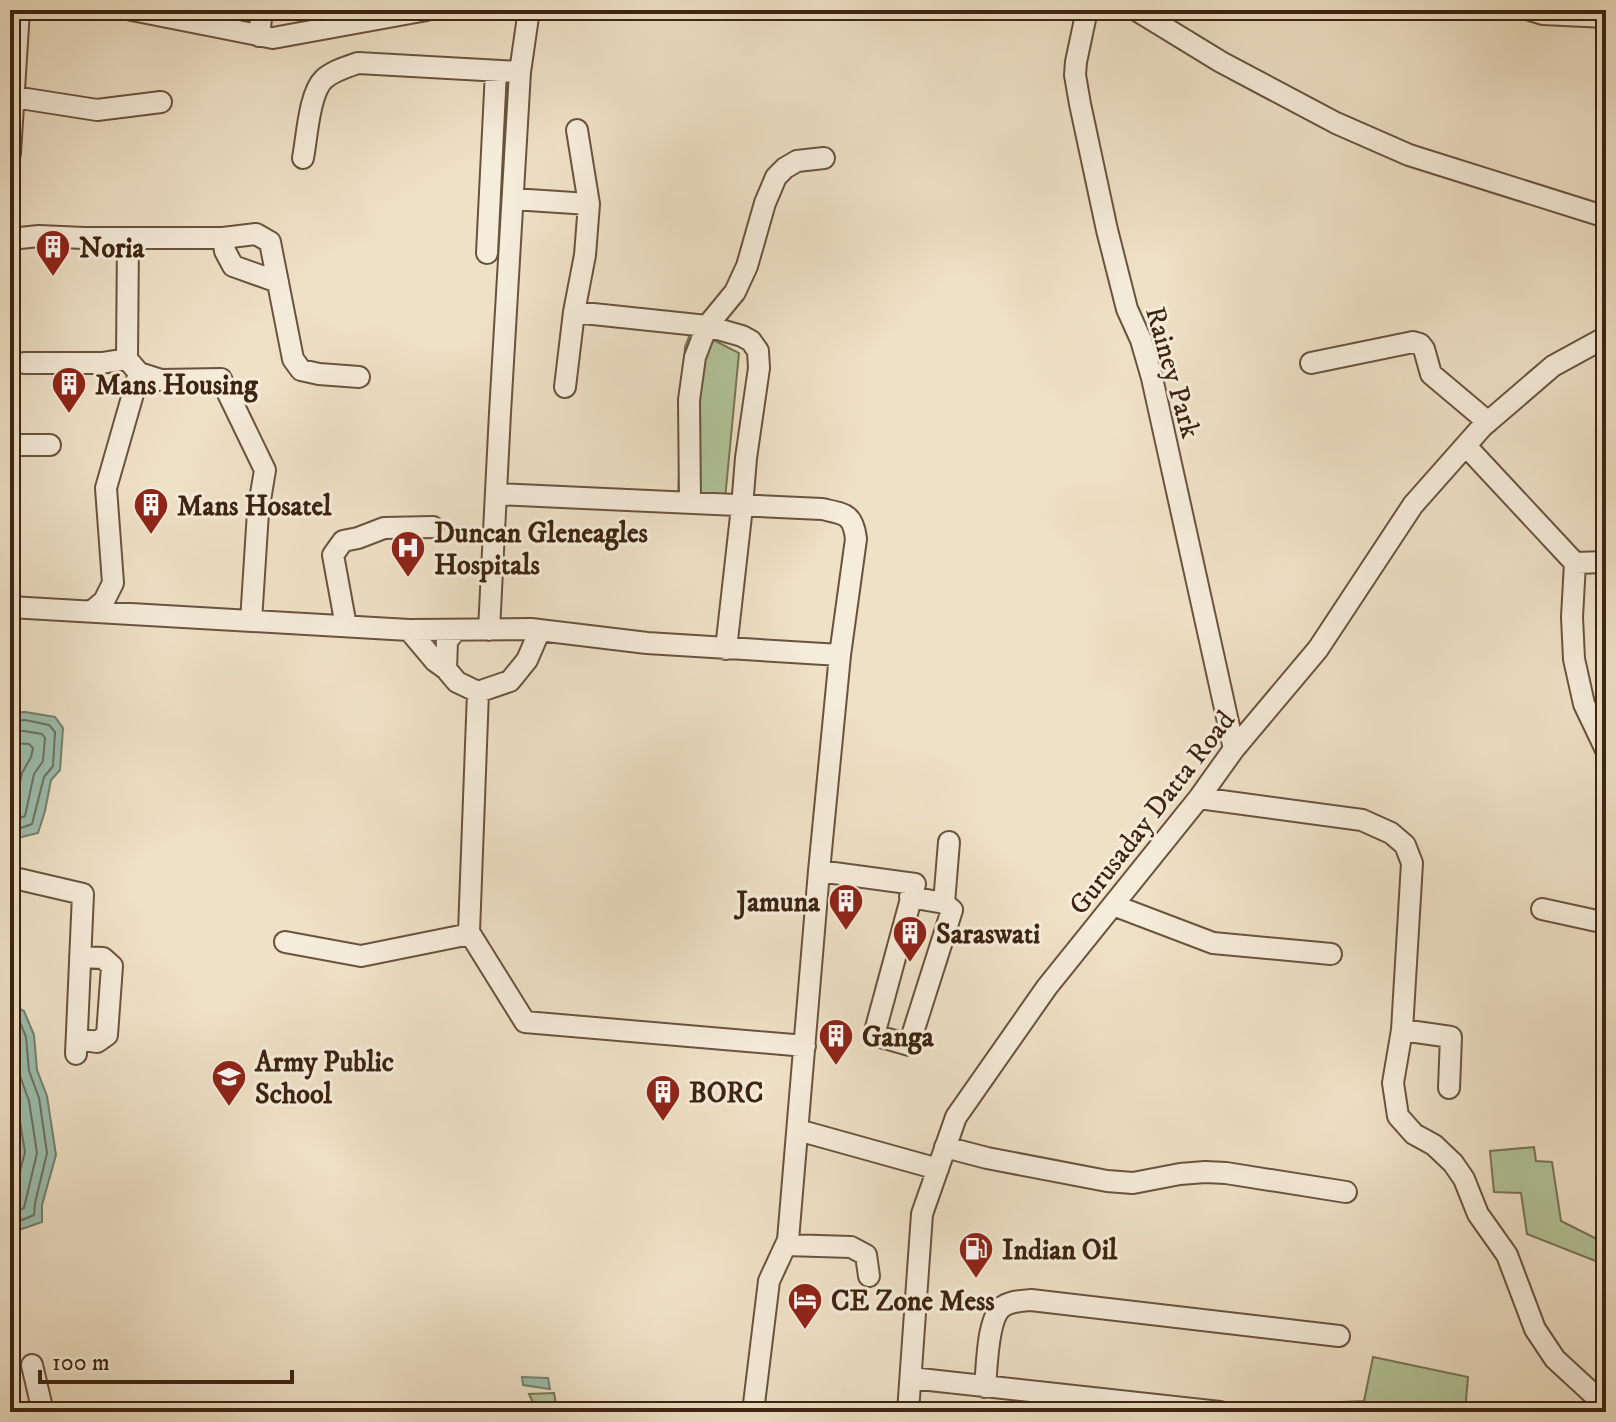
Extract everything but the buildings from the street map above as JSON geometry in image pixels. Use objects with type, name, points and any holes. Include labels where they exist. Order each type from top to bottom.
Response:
[{"type":"street","points":[[10,140],[19,10]]},
{"type":"street","points":[[132,10],[165,13],[273,38],[427,10]]},
{"type":"street","points":[[259,36],[262,10]]},
{"type":"street","points":[[489,630],[520,72],[529,10]]},
{"type":"street","name":"Rainey Park","points":[[1087,10],[1075,75],[1080,104],[1127,309],[1141,340],[1152,378],[1234,749]]},
{"type":"street","points":[[1136,10],[1221,62],[1315,113],[1380,143],[1606,217]]},
{"type":"street","points":[[1539,11],[1606,17]]},
{"type":"street","points":[[303,158],[315,92],[323,79],[339,69],[358,63],[520,72]]},
{"type":"street","points":[[487,253],[496,71]]},
{"type":"street","points":[[14,97],[97,110],[161,102]]},
{"type":"street","points":[[565,387],[585,255],[589,204],[577,130]]},
{"type":"street","points":[[690,502],[689,400],[695,357],[707,326],[735,292],[747,266],[765,203],[776,177],[797,161],[824,158]]},
{"type":"street","points":[[513,199],[589,204]]},
{"type":"street","points":[[10,239],[39,236],[223,238],[256,234],[270,242],[293,359],[301,370],[359,377]]},
{"type":"street","points":[[91,612],[104,601],[113,583],[106,488],[133,366],[128,238]]},
{"type":"street","points":[[223,238],[225,251],[233,266],[278,282]]},
{"type":"street","points":[[574,312],[707,326],[742,336],[751,341],[758,351],[759,368],[746,458],[726,649]]},
{"type":"street","name":"Gurusaday Datta Road","points":[[908,1412],[922,1214],[956,1117],[1047,987],[1199,798],[1234,749],[1318,649],[1413,505],[1488,422],[1553,366],[1606,337]]},
{"type":"street","points":[[1311,363],[1407,342],[1420,344],[1431,374],[1488,422]]},
{"type":"street","points":[[24,363],[102,363],[133,366],[161,380],[221,379],[265,470],[258,512],[251,621]]},
{"type":"street","points":[[10,445],[50,445]]},
{"type":"street","points":[[1466,446],[1575,563],[1572,617],[1574,659],[1584,704],[1606,750]]},
{"type":"street","points":[[496,494],[822,509],[841,513],[855,525],[856,539],[840,655],[819,871],[788,1240],[769,1281],[753,1412]]},
{"type":"street","points":[[346,626],[333,555],[343,541],[384,528],[433,527]]},
{"type":"street","points":[[1575,563],[1606,562]]},
{"type":"street","points":[[10,607],[409,630],[540,630],[647,643],[840,655]]},
{"type":"street","points":[[409,630],[457,682],[478,692],[510,681],[527,660],[540,630]]},
{"type":"street","points":[[446,669],[447,641],[456,630]]},
{"type":"street","points":[[478,692],[469,932],[525,1022],[805,1046]]},
{"type":"street","points":[[1199,798],[1362,820],[1391,833],[1405,845],[1412,863],[1402,1030],[1393,1083],[1398,1116],[1414,1134],[1434,1145],[1453,1163],[1464,1179],[1478,1214],[1507,1255],[1535,1329],[1555,1359],[1593,1394]]},
{"type":"street","points":[[944,903],[949,842]]},
{"type":"street","points":[[819,871],[915,884],[910,897],[874,1035],[909,1045],[952,910],[944,903],[910,897]]},
{"type":"street","points":[[10,877],[83,894],[80,957],[76,1047],[97,1042],[107,1035],[112,966],[103,958],[80,957]]},
{"type":"street","points":[[1113,905],[1213,943],[1331,954]]},
{"type":"street","points":[[1542,909],[1606,923]]},
{"type":"street","points":[[285,942],[361,956],[470,934]]},
{"type":"street","points":[[1402,1030],[1451,1037],[1449,1088]]},
{"type":"street","points":[[798,1130],[938,1169]]},
{"type":"street","points":[[945,1147],[1107,1181],[1133,1183],[1205,1172],[1346,1192]]},
{"type":"street","points":[[786,1245],[851,1247],[866,1255],[869,1276]]},
{"type":"street","points":[[985,1387],[993,1319],[1003,1306],[1021,1301],[1339,1336]]},
{"type":"street","points":[[32,1365],[43,1412]]},
{"type":"street","points":[[911,1378],[1220,1412]]},
{"type":"shaded area","points":[[692,329],[739,353],[725,499],[678,497],[685,347]]},
{"type":"shaded area","points":[[1534,1147],[1536,1161],[1552,1162],[1561,1221],[1605,1243],[1598,1262],[1527,1234],[1521,1193],[1494,1192],[1490,1151]]},
{"type":"shaded area","points":[[1373,1357],[1468,1377],[1465,1412],[1196,1412],[1196,1408],[1364,1401]]},
{"type":"shaded area","points":[[554,1393],[556,1404],[536,1409],[529,1394]]},
{"type":"water","points":[[10,713],[55,717],[63,728],[60,770],[51,780],[38,833],[10,840]]},
{"type":"water","points":[[10,1004],[24,1011],[34,1035],[37,1070],[47,1096],[56,1155],[42,1205],[42,1222],[10,1233]]},
{"type":"water","points":[[522,1377],[548,1378],[550,1389],[523,1385]]},
{"type":"place","name":"Noria","points":[[53,278]]},
{"type":"place","name":"Mans Housing","points":[[69,415]]},
{"type":"place","name":"Mans Hosatel","points":[[151,536]]},
{"type":"place","name":"Duncan Gleneagles Hospitals","points":[[408,579]]},
{"type":"place","name":"Jamuna","points":[[846,932]]},
{"type":"place","name":"Saraswati","points":[[910,964]]},
{"type":"place","name":"Ganga","points":[[836,1067]]},
{"type":"place","name":"Army Public School","points":[[229,1108]]},
{"type":"place","name":"BORC","points":[[663,1123]]},
{"type":"place","name":"Indian Oil","points":[[976,1280]]},
{"type":"place","name":"CE Zone Mess","points":[[805,1331]]}]
